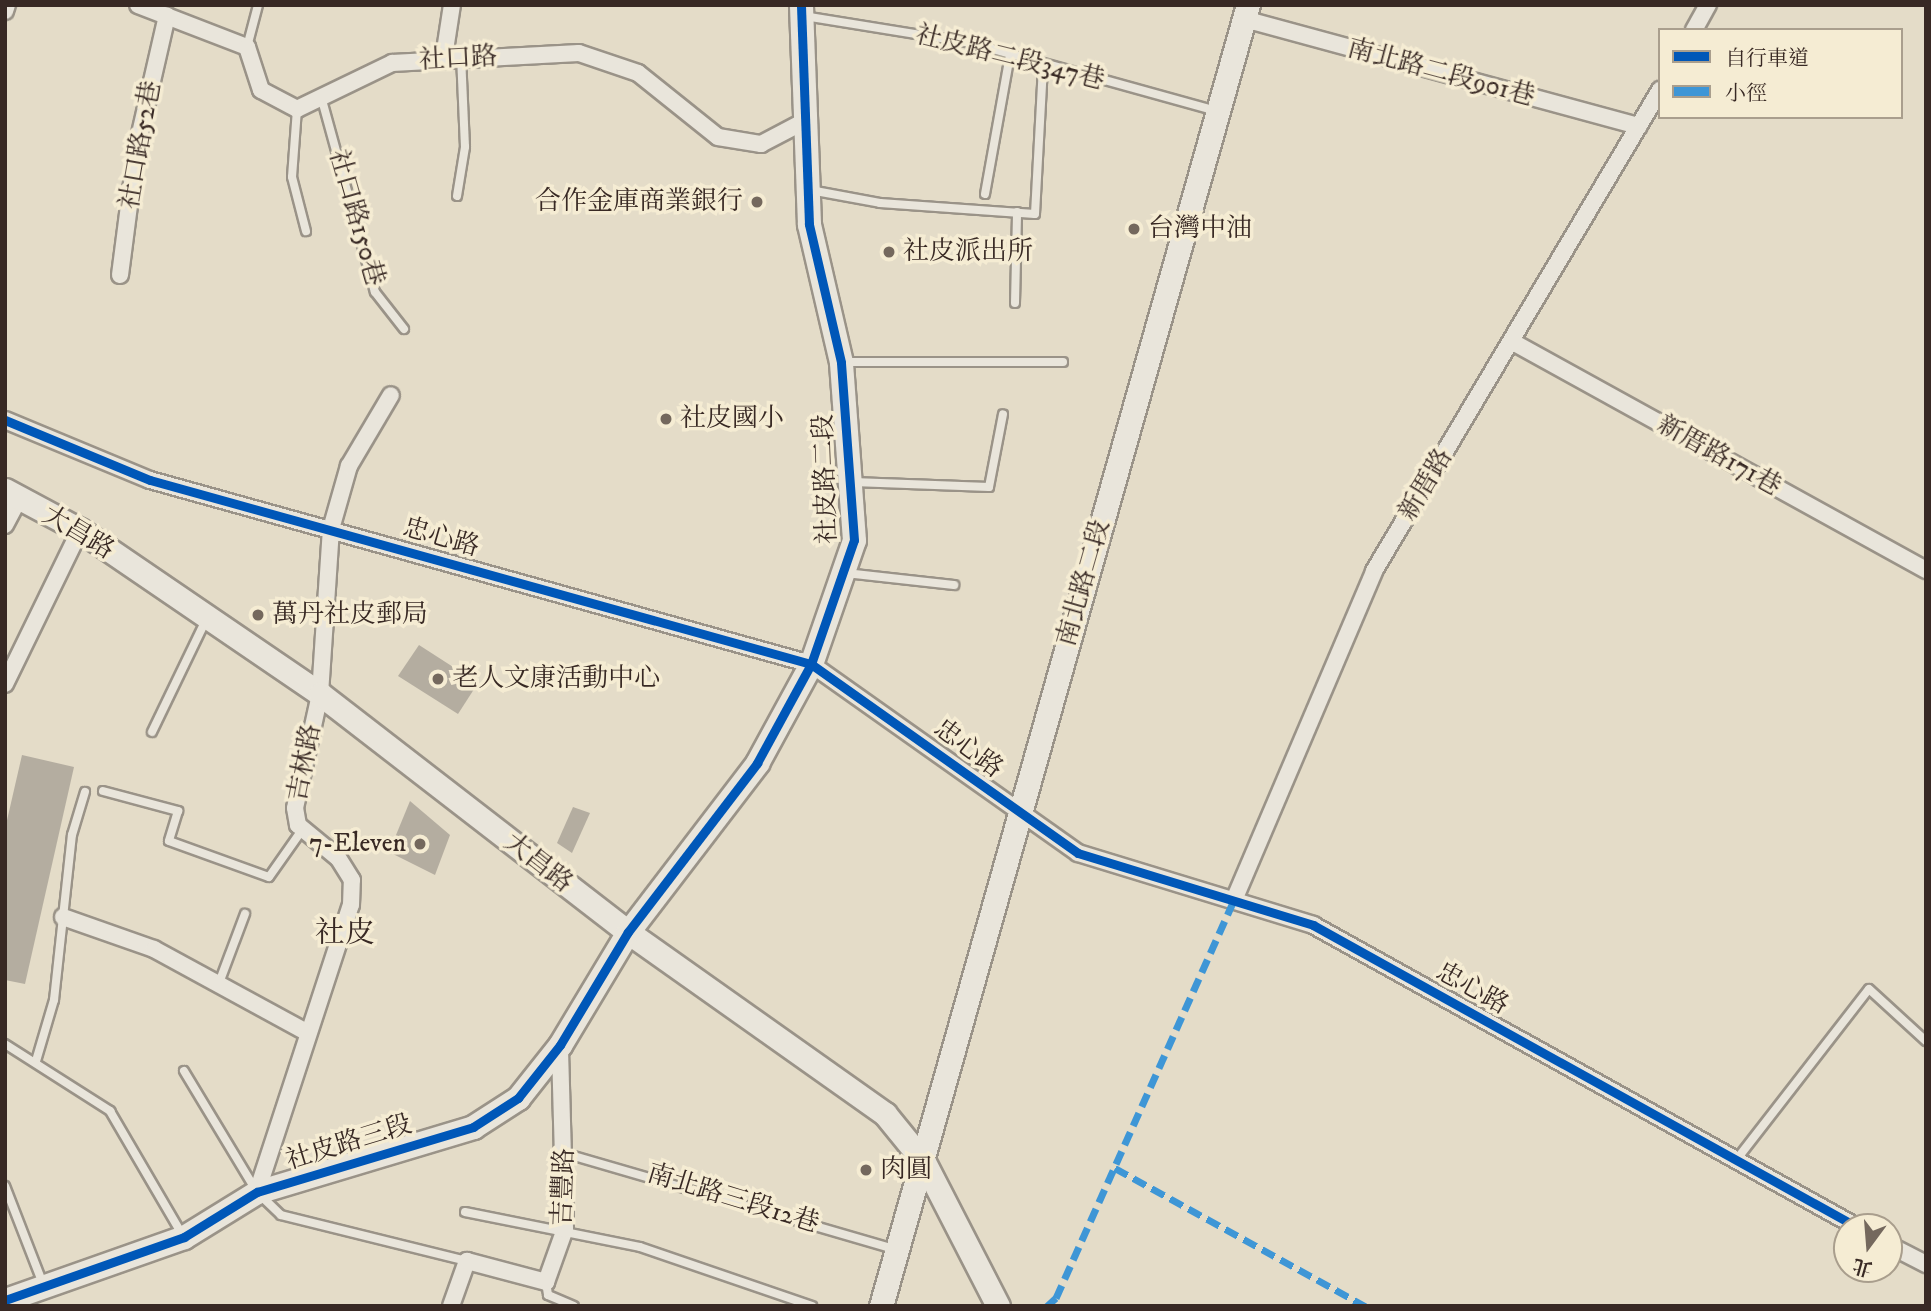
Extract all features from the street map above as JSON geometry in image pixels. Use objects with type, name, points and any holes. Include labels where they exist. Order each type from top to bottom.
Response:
[{"type":"street","points":[[5,11],[6,5]]},
{"type":"street","points":[[138,5],[247,47],[261,90],[297,109]]},
{"type":"street","points":[[444,58],[452,5]]},
{"type":"street","points":[[1695,28],[1708,5]]},
{"type":"street","name":"社皮路二段","points":[[628,933],[757,763],[811,664],[845,573],[854,540],[841,362],[806,189],[801,123],[801,10]]},
{"type":"street","name":"南北路二段","points":[[881,1306],[1246,12]]},
{"type":"street","name":"南北路二段901巷","points":[[1246,12],[1639,126]]},
{"type":"street","name":"社口路52巷","points":[[120,275],[136,151],[167,16]]},
{"type":"street","name":"社口路","points":[[297,109],[322,100],[392,63],[461,57],[579,53],[638,73],[718,137],[761,144],[801,123]]},
{"type":"street","name":"新厝路","points":[[1234,900],[1374,571],[1513,342],[1658,93]]},
{"type":"street","name":"新厝路171巷","points":[[1513,342],[1926,570]]},
{"type":"street","name":"吉林路","points":[[257,1192],[306,1032],[351,905],[352,880],[338,858],[302,830],[295,808],[320,694],[331,528],[349,466],[391,396]]},
{"type":"street","name":"忠心路","points":[[5,420],[150,480],[331,528],[811,664],[1078,853],[1313,925],[1833,1213]]},
{"type":"street","points":[[5,525],[12,495]]},
{"type":"street","name":"大昌路","points":[[12,495],[80,530],[320,694],[628,933],[885,1114],[924,1161],[998,1306]]},
{"type":"street","points":[[5,684],[80,530]]},
{"type":"street","points":[[63,917],[154,949],[306,1032]]},
{"type":"street","name":"社皮路三段","points":[[5,1300],[184,1237],[257,1192],[473,1127],[518,1098],[560,1045],[628,933]]},
{"type":"street","name":"吉豐路","points":[[546,1282],[565,1229],[567,1154],[560,1045]]},
{"type":"street","points":[[1903,1252],[1926,1264]]},
{"type":"street","points":[[451,1306],[467,1261],[546,1282]]},
{"type":"lane","points":[[247,47],[258,5]]},
{"type":"lane","name":"社皮路二段347巷","points":[[801,10],[1010,55],[1216,111]]},
{"type":"lane","points":[[985,194],[1010,55]]},
{"type":"lane","points":[[457,196],[465,147],[461,57]]},
{"type":"lane","points":[[806,189],[880,203],[1035,214],[1043,64]]},
{"type":"lane","name":"社口路150巷","points":[[322,100],[375,292],[404,329]]},
{"type":"lane","points":[[297,109],[292,177],[306,231]]},
{"type":"lane","points":[[1015,303],[1017,212]]},
{"type":"lane","points":[[841,362],[1063,362]]},
{"type":"lane","points":[[851,482],[989,487],[1003,414]]},
{"type":"lane","points":[[845,573],[954,586]]},
{"type":"lane","points":[[152,732],[207,618]]},
{"type":"lane","points":[[103,791],[178,811],[169,841],[269,877],[302,830]]},
{"type":"lane","points":[[36,1061],[54,1000],[72,835],[85,792]]},
{"type":"lane","points":[[219,983],[245,914]]},
{"type":"lane","points":[[1737,1159],[1869,989],[1926,1041]]},
{"type":"lane","points":[[5,1044],[36,1061],[110,1111],[184,1237]]},
{"type":"lane","points":[[184,1070],[257,1192],[281,1215],[467,1261]]},
{"type":"lane","name":"南北路三段12巷","points":[[567,1154],[897,1250]]},
{"type":"lane","points":[[5,1186],[44,1286]]},
{"type":"lane","points":[[465,1212],[565,1229],[812,1306]]},
{"type":"lane","points":[[546,1282],[548,1295],[574,1306]]},
{"type":"building","name":"老人文康活動中心","points":[[419,645],[478,683],[458,714],[398,676]]},
{"type":"building","points":[[22,755],[74,767],[25,984],[5,980],[5,829]]},
{"type":"building","name":"7-Eleven","points":[[410,801],[450,835],[435,875],[389,852]]},
{"type":"building","points":[[573,807],[590,813],[572,853],[557,843]]},
{"type":"marked path","points":[[1047,1306],[1056,1298],[1234,900]]},
{"type":"marked path","points":[[1115,1168],[1365,1306]]},
{"type":"cycle path","points":[[5,1300],[184,1237],[257,1192],[473,1127],[518,1098],[560,1045],[628,932],[757,763],[811,664],[854,540],[841,362],[809,224],[801,5]]},
{"type":"cycle path","points":[[5,420],[150,480],[811,664],[1078,853],[1313,925],[1833,1214]]},
{"type":"place","name":"合作金庫商業銀行","points":[[757,202]]},
{"type":"place","name":"台灣中油","points":[[1134,229]]},
{"type":"place","name":"社皮派出所","points":[[889,252]]},
{"type":"place","name":"社皮國小","points":[[666,419]]},
{"type":"place","name":"萬丹社皮郵局","points":[[258,615]]},
{"type":"place","name":"老人文康活動中心","points":[[438,679]]},
{"type":"place","name":"7-Eleven","points":[[420,844]]},
{"type":"place","name":"肉圓","points":[[866,1170]]},
{"type":"district","name":"社皮","points":[[345,934]]}]
